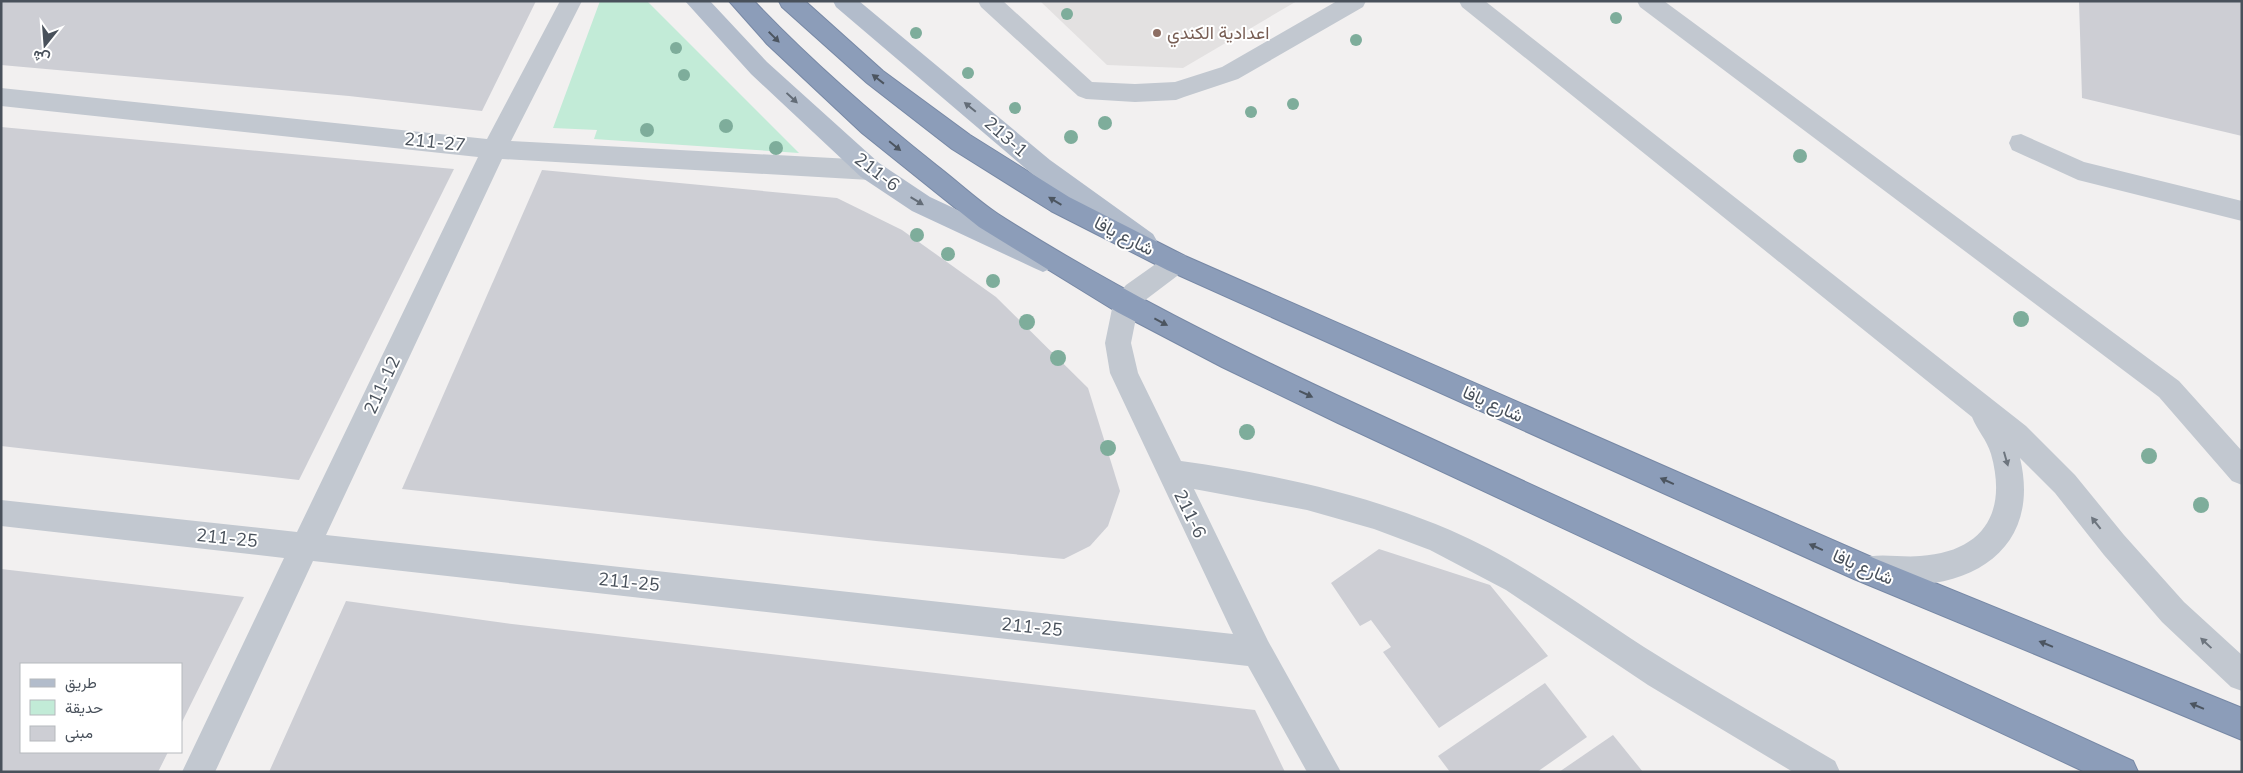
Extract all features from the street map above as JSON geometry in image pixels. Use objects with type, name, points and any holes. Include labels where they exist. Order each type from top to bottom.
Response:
[{"type":"highway","points":[[740,1],[775,38],[871,127],[980,214],[1126,304],[1232,359],[1339,410],[2122,772]]},
{"type":"highway","name":"شارع يافا","points":[[790,1],[874,77],[961,142],[1060,204],[1176,264],[1865,569],[2242,724]]},
{"type":"main road","name":"211-6","points":[[696,1],[759,68],[870,170],[921,204],[1098,287]]},
{"type":"main road","name":"213-1","points":[[844,1],[1041,167],[1176,264]]},
{"type":"street","name":"211-12","points":[[198,772],[494,149],[572,1]]},
{"type":"street","points":[[989,1],[1086,90],[1135,93],[1176,91],[1230,72],[1355,1]]},
{"type":"street","points":[[1470,1],[2016,435],[2065,484],[2120,552],[2173,612],[2242,676]]},
{"type":"street","points":[[1648,1],[2169,389],[2242,472]]},
{"type":"street","name":"211-27","points":[[1,97],[494,149],[870,170]]},
{"type":"street","points":[[2021,144],[2078,170],[2242,211]]},
{"type":"street","points":[[1126,304],[1135,293],[1176,264]]},
{"type":"street","name":"211-6","points":[[1126,304],[1118,343],[1124,373],[1170,473],[1257,652],[1325,772]]},
{"type":"street","points":[[1865,569],[1904,572],[1940,568],[1968,559],[1990,545],[2010,508],[2012,494],[2011,475],[2001,441],[1994,427],[1974,402]]},
{"type":"street","points":[[1170,473],[1223,479],[1331,503],[1386,520],[1440,540],[1488,564],[1535,591],[1646,665],[1824,772]]},
{"type":"street","name":"211-25","points":[[1,513],[1257,652]]},
{"type":"shaded area","name":"اعدادية الكندي","points":[[1040,1],[1297,1],[1183,68],[1107,65]]},
{"type":"green space","points":[[600,1],[647,1],[799,153],[594,139],[597,130],[553,128]]},
{"type":"building","points":[[1,1],[536,1],[482,111],[349,96],[1,65]]},
{"type":"building","points":[[2079,1],[2242,1],[2242,136],[2082,98]]},
{"type":"building","points":[[1,127],[454,169],[299,480],[1,446]]},
{"type":"building","points":[[542,170],[837,198],[902,230],[996,297],[1088,388],[1120,491],[1108,526],[1090,546],[1064,559],[876,541],[402,489]]},
{"type":"building","points":[[1379,549],[1490,585],[1548,656],[1439,728],[1383,652],[1391,647],[1371,620],[1360,626],[1331,583]]},
{"type":"building","points":[[1,569],[244,597],[182,722],[182,663],[20,663],[20,753],[168,753],[158,772],[1,772]]},
{"type":"building","points":[[346,601],[512,624],[1255,710],[1285,772],[269,772]]},
{"type":"building","points":[[1545,683],[1587,737],[1537,772],[1450,772],[1438,756]]},
{"type":"building","points":[[1613,735],[1643,772],[1559,772]]},
{"type":"place","name":"اعدادية الكندي","points":[[1157,33]]}]
